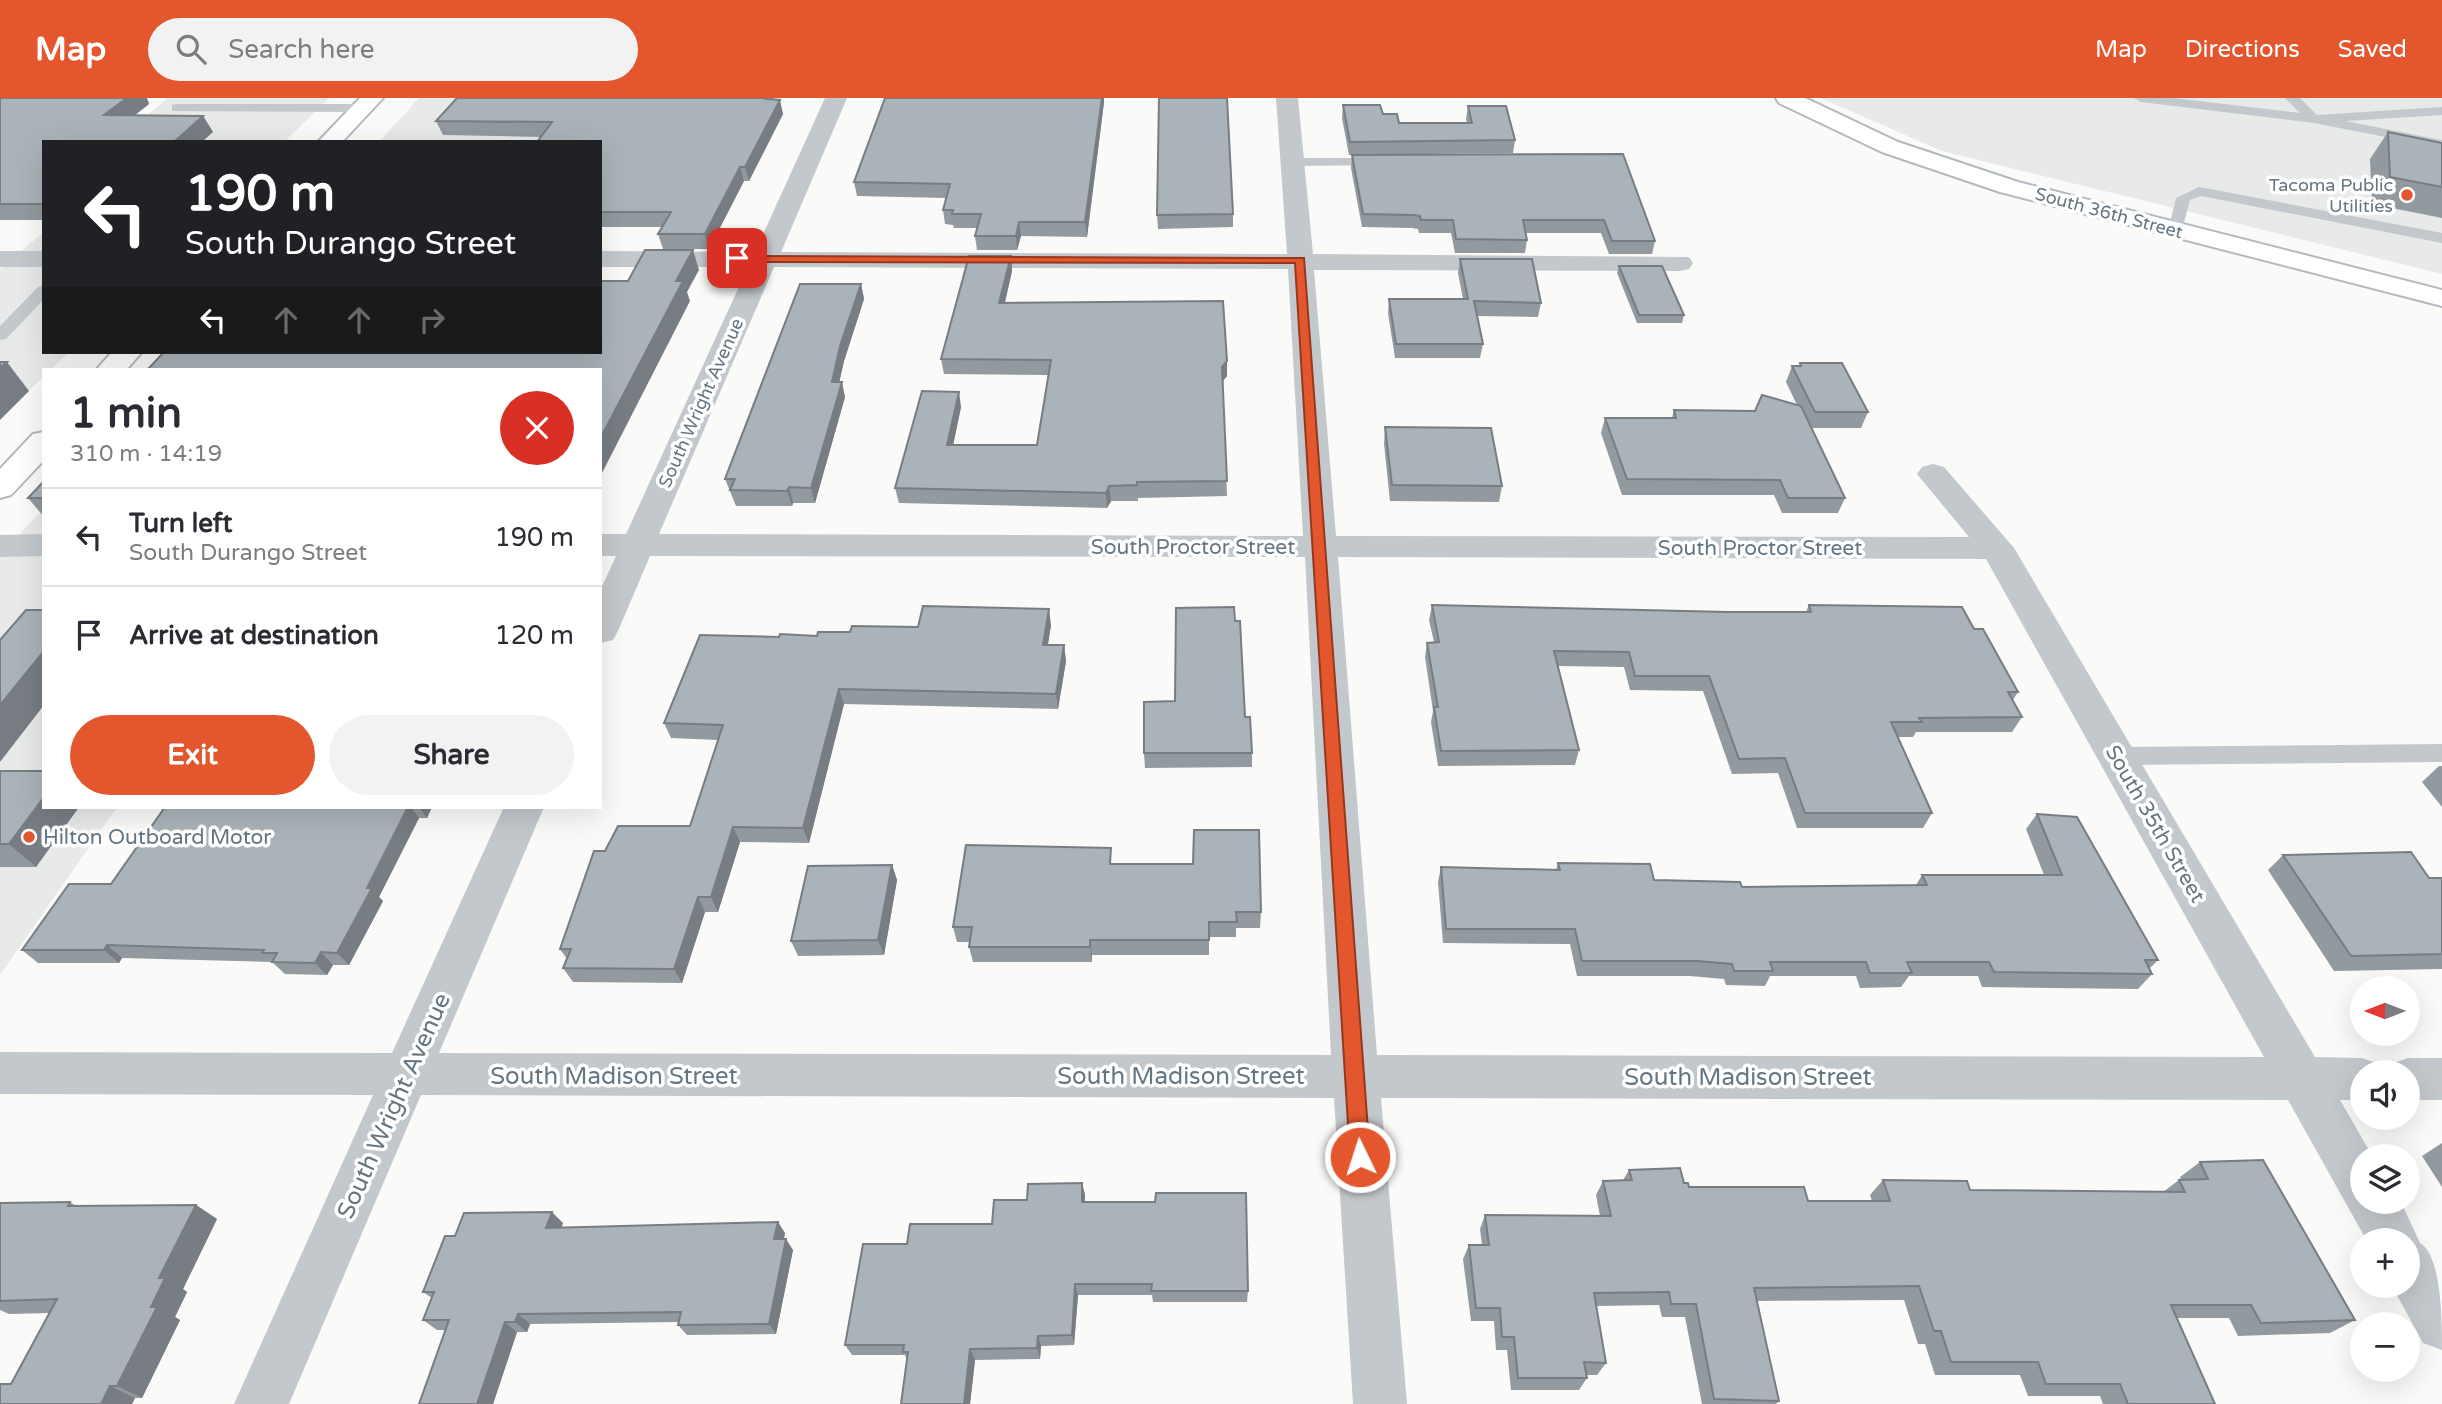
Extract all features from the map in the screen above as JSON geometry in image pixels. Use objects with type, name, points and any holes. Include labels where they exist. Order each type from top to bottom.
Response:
[{"type":"street","name":"South Wright Avenue","points":[[602,626],[836,98]]},
{"type":"street","points":[[1287,98],[1320,548],[1353,1075],[1380,1404]]},
{"type":"street","name":"South 36th Street","points":[[1787,98],[1890,147],[2010,187],[2176,232],[2442,298]]},
{"type":"street","points":[[331,140],[367,103]]},
{"type":"street","points":[[0,259],[42,259]]},
{"type":"street","points":[[602,259],[1680,263]]},
{"type":"street","points":[[112,368],[126,354]]},
{"type":"street","points":[[0,488],[42,444]]},
{"type":"street","name":"South 35th Street","points":[[1933,474],[1997,548],[2350,1163]]},
{"type":"street","name":"South Proctor Street","points":[[602,544],[1997,548]]},
{"type":"street","points":[[0,546],[42,545]]},
{"type":"street","name":"South Wright Avenue","points":[[261,1404],[408,1077],[523,809]]},
{"type":"street","name":"South Madison Street","points":[[0,1073],[408,1077],[1353,1075],[2350,1079]]},
{"type":"street","points":[[2420,1079],[2442,1079]]},
{"type":"street","points":[[2420,1285],[2442,1324]]},
{"type":"lane","points":[[2141,98],[2314,119],[2442,144]]},
{"type":"lane","points":[[2292,98],[2314,119],[2442,111]]},
{"type":"lane","points":[[177,107],[367,103]]},
{"type":"lane","points":[[1292,162],[1403,162]]},
{"type":"lane","points":[[2176,232],[2183,198],[2199,191],[2442,238]]},
{"type":"lane","points":[[0,335],[42,292]]},
{"type":"lane","points":[[2115,756],[2442,753]]},
{"type":"shaded area","points":[[168,98],[329,98],[286,140],[117,140]]},
{"type":"shaded area","points":[[419,98],[583,98],[553,140],[381,140]]},
{"type":"shaded area","name":"Tacoma Public Utilities","points":[[1821,98],[2442,98],[2442,274],[1942,151]]},
{"type":"shaded area","points":[[42,234],[42,354],[67,354],[52,368],[42,368],[42,378],[0,419],[0,269]]},
{"type":"shaded area","points":[[42,510],[42,809],[116,809],[0,975],[0,555]]},
{"type":"building","points":[[0,98],[127,98],[104,115],[203,116],[176,140],[42,140],[42,204],[0,204]]},
{"type":"building","points":[[457,98],[780,100],[745,167],[740,167],[705,234],[658,234],[671,212],[602,212],[602,140],[538,140],[552,122],[436,121]]},
{"type":"building","points":[[885,98],[1102,98],[1085,222],[1019,222],[1016,236],[975,236],[981,214],[952,214],[953,210],[943,210],[950,184],[854,182]]},
{"type":"building","points":[[1159,98],[1227,98],[1233,214],[1157,215]]},
{"type":"building","points":[[1343,105],[1380,105],[1383,114],[1397,114],[1399,123],[1472,123],[1468,106],[1506,106],[1515,140],[1350,142]]},
{"type":"building","points":[[2388,132],[2442,143],[2442,187],[2390,177]]},
{"type":"building","points":[[1623,154],[1655,241],[1612,241],[1604,220],[1523,220],[1527,240],[1456,239],[1453,220],[1421,220],[1420,216],[1413,215],[1363,214],[1352,155]]},
{"type":"building","points":[[645,250],[693,250],[676,281],[683,281],[602,435],[602,368],[149,368],[162,354],[602,354],[602,281],[628,281]]},
{"type":"building","points":[[969,256],[1011,256],[999,303],[1223,301],[1227,361],[1222,367],[1227,481],[1137,482],[1137,485],[1109,486],[1106,493],[895,488],[922,391],[959,392],[947,445],[1037,445],[1051,360],[941,359]]},
{"type":"building","points":[[1460,259],[1532,259],[1541,303],[1474,301],[1483,344],[1396,344],[1389,299],[1468,299]]},
{"type":"building","points":[[1619,266],[1662,266],[1684,315],[1639,315]]},
{"type":"building","points":[[800,284],[861,284],[840,346],[832,382],[842,382],[811,488],[789,487],[787,491],[730,490],[735,479],[725,479]]},
{"type":"building","points":[[1800,363],[1842,363],[1868,412],[1815,412],[1792,366],[1801,366]]},
{"type":"building","points":[[1762,395],[1801,406],[1845,498],[1788,498],[1780,480],[1627,479],[1605,418],[1676,418],[1674,410],[1755,411]]},
{"type":"building","points":[[1385,427],[1491,428],[1502,486],[1392,485]]},
{"type":"building","points":[[42,483],[42,498],[28,498]]},
{"type":"building","points":[[1432,605],[1728,612],[1811,612],[1809,605],[1962,607],[1974,629],[1983,629],[2018,692],[2008,692],[2022,717],[1919,718],[1922,722],[1891,722],[1932,813],[1805,813],[1785,758],[1739,759],[1709,676],[1635,676],[1629,652],[1554,651],[1579,750],[1441,751],[1434,707],[1438,707],[1427,643],[1439,642]]},
{"type":"building","points":[[923,606],[1049,609],[1043,645],[1064,645],[1056,694],[839,689],[803,828],[733,827],[711,897],[698,897],[674,969],[563,968],[571,949],[560,949],[594,851],[605,851],[618,826],[690,826],[723,725],[664,723],[700,635],[817,636],[818,632],[850,632],[852,626],[918,627]]},
{"type":"building","points":[[1234,607],[1235,621],[1240,621],[1245,717],[1250,717],[1252,753],[1144,753],[1144,702],[1175,701],[1176,608]]},
{"type":"building","points":[[26,610],[42,610],[42,653],[0,705],[0,640]]},
{"type":"building","points":[[0,771],[42,771],[42,800],[9,844],[0,844]]},
{"type":"building","points":[[164,809],[407,809],[367,888],[372,888],[337,953],[321,952],[315,963],[272,962],[277,953],[262,953],[264,950],[107,945],[104,950],[22,950],[69,884],[111,884]]},
{"type":"building","points":[[2037,814],[2077,817],[2158,960],[2145,960],[2152,974],[1994,972],[1989,962],[1907,962],[1912,973],[1870,973],[1866,962],[1770,962],[1773,971],[1734,971],[1732,964],[1697,961],[1582,961],[1575,929],[1446,929],[1441,867],[1560,870],[1558,863],[1650,864],[1654,880],[1740,882],[1742,887],[1927,885],[1922,875],[2062,875]]},
{"type":"building","points":[[1194,830],[1259,830],[1261,912],[1236,912],[1237,922],[1209,922],[1209,940],[1090,940],[1090,947],[969,947],[972,927],[953,927],[966,845],[1111,848],[1110,864],[1193,864]]},
{"type":"building","points":[[2411,852],[2429,878],[2442,878],[2442,954],[2351,956],[2283,855]]},
{"type":"building","points":[[892,865],[878,940],[791,941],[808,866]]},
{"type":"building","points":[[2263,1160],[2350,1312],[2350,1320],[2261,1323],[2251,1305],[2171,1305],[2215,1404],[2128,1404],[2120,1384],[2046,1384],[2038,1362],[1951,1362],[1941,1331],[1934,1331],[1919,1286],[1754,1288],[1779,1401],[1714,1399],[1696,1304],[1671,1304],[1669,1292],[1594,1293],[1606,1363],[1584,1362],[1587,1378],[1518,1378],[1514,1337],[1502,1337],[1500,1308],[1476,1308],[1469,1245],[1489,1245],[1485,1215],[1611,1216],[1603,1181],[1632,1180],[1629,1170],[1680,1168],[1684,1183],[1688,1183],[1689,1187],[1804,1187],[1808,1201],[1890,1201],[1883,1180],[1967,1181],[1970,1190],[2185,1192],[2179,1180],[2208,1179],[2200,1162]]},
{"type":"building","points":[[1082,1183],[1082,1202],[1155,1202],[1156,1193],[1246,1193],[1248,1291],[1151,1291],[1152,1284],[1075,1284],[1072,1335],[1038,1336],[1037,1348],[970,1349],[964,1404],[901,1404],[908,1352],[903,1352],[904,1345],[845,1345],[863,1244],[907,1244],[910,1224],[992,1224],[994,1200],[1027,1200],[1028,1184]]},
{"type":"building","points":[[70,1202],[68,1206],[196,1205],[159,1278],[165,1278],[151,1307],[157,1307],[117,1386],[110,1386],[101,1404],[0,1404],[0,1384],[11,1384],[57,1299],[0,1301],[0,1203]]},
{"type":"building","points":[[552,1212],[546,1228],[778,1222],[774,1239],[786,1239],[769,1324],[678,1325],[681,1312],[518,1314],[515,1322],[505,1322],[477,1404],[419,1404],[449,1320],[423,1320],[434,1292],[423,1292],[445,1236],[455,1236],[464,1213]]},
{"type":"place","name":"Tacoma Public Utilities","points":[[2407,195]]},
{"type":"place","name":"Hilton Outboard Motor","points":[[29,837]]},
{"type":"route","points":[[737,258],[1300,260],[1360,1157]]}]
